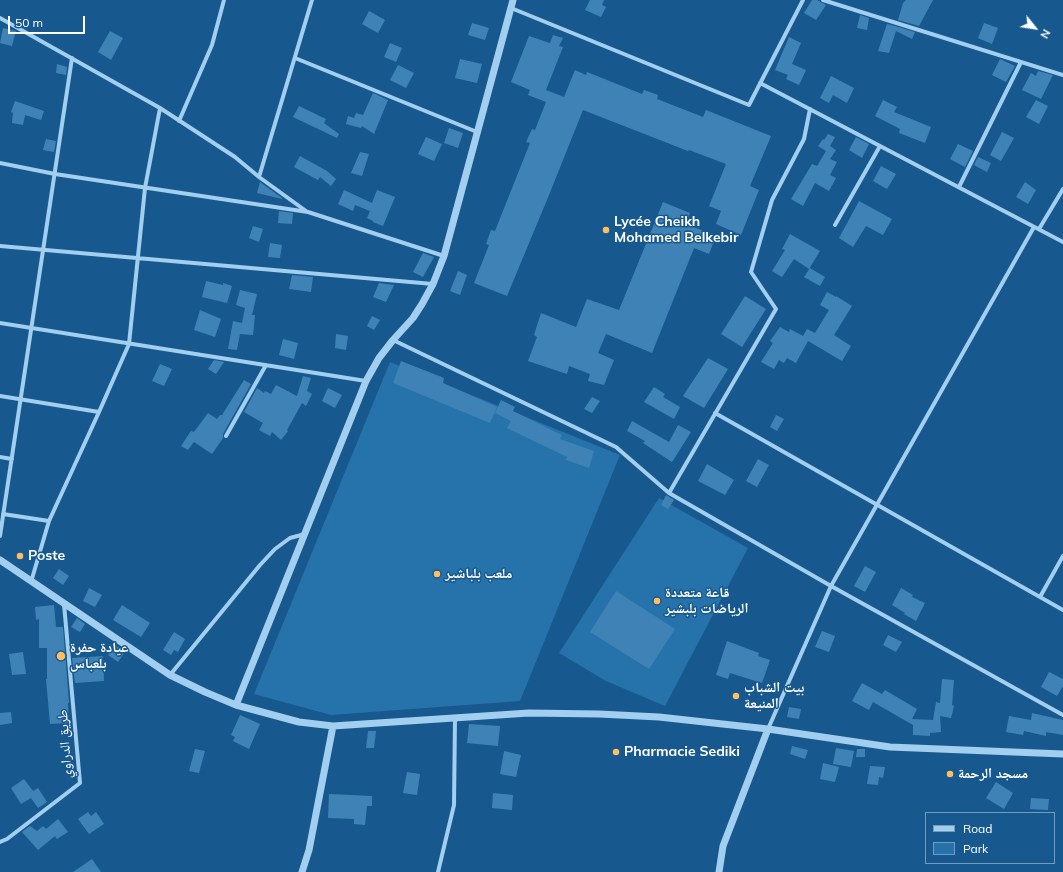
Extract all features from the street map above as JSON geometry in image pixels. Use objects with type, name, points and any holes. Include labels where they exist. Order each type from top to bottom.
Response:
[{"type":"street","points":[[179,121],[212,45],[224,0]]},
{"type":"street","points":[[259,177],[312,0]]},
{"type":"street","points":[[236,705],[366,382],[379,358],[392,340],[413,318],[433,284],[444,256],[512,0]]},
{"type":"street","points":[[511,8],[749,105],[803,0]]},
{"type":"street","points":[[823,0],[1063,75]]},
{"type":"street","points":[[0,18],[160,108],[235,157],[259,177],[308,212]]},
{"type":"street","points":[[0,536],[72,58]]},
{"type":"street","points":[[295,58],[477,132]]},
{"type":"street","points":[[959,187],[1021,62]]},
{"type":"street","points":[[760,83],[1063,242]]},
{"type":"street","points":[[31,582],[49,521],[100,412],[129,344],[145,188],[160,108]]},
{"type":"street","points":[[669,493],[776,310],[751,272],[772,200],[804,139],[810,109]]},
{"type":"street","points":[[835,225],[880,146]]},
{"type":"street","points":[[0,163],[55,174],[308,212],[444,256]]},
{"type":"street","points":[[719,872],[724,846],[768,729],[831,586],[1036,228],[1063,189]]},
{"type":"street","points":[[0,246],[433,284]]},
{"type":"street","points":[[0,323],[366,382]]},
{"type":"street","points":[[392,340],[616,446],[669,493],[831,586],[1063,715]]},
{"type":"street","points":[[226,436],[266,365]]},
{"type":"street","points":[[0,396],[100,412]]},
{"type":"street","points":[[715,413],[1063,610]]},
{"type":"street","points":[[0,457],[12,459]]},
{"type":"street","points":[[3,514],[49,521]]},
{"type":"street","points":[[170,675],[260,565],[275,549],[290,538],[305,534]]},
{"type":"street","points":[[1040,597],[1063,556]]},
{"type":"street","points":[[0,560],[170,675],[236,705],[299,722],[333,726],[529,713],[599,714],[659,718],[768,729],[890,746],[1063,754]]},
{"type":"street","name":"طريق الدراوي","points":[[0,842],[6,840],[80,783],[64,604]]},
{"type":"street","points":[[438,872],[454,805],[455,717]]},
{"type":"street","points":[[302,872],[309,850],[333,726]]},
{"type":"green space","name":"ملعب بلباشير","points":[[390,362],[620,455],[520,701],[331,715],[254,694]]},
{"type":"green space","name":"قاعة متعددة الرياضات بلبشير","points":[[659,498],[748,548],[665,706],[606,681],[559,653]]},
{"type":"building","points":[[590,0],[604,0],[602,5],[606,7],[601,17],[585,10]]},
{"type":"building","points":[[812,0],[817,0],[826,5],[816,20],[804,13]]},
{"type":"building","points":[[906,0],[933,0],[919,26],[898,20],[903,3]]},
{"type":"building","points":[[369,11],[385,20],[378,33],[362,24]]},
{"type":"building","points":[[860,15],[869,18],[867,30],[857,28]]},
{"type":"building","points":[[472,23],[489,28],[485,40],[468,35]]},
{"type":"building","points":[[984,23],[998,28],[992,44],[978,38]]},
{"type":"building","points":[[887,24],[915,32],[912,39],[896,31],[889,53],[878,51]]},
{"type":"building","points":[[3,28],[16,31],[12,46],[0,43]]},
{"type":"building","points":[[110,31],[123,38],[111,60],[98,52]]},
{"type":"building","points":[[553,35],[563,38],[559,46],[563,47],[546,90],[564,97],[575,70],[586,75],[587,72],[642,94],[644,90],[658,95],[657,99],[703,117],[706,110],[771,136],[750,186],[759,190],[741,235],[716,224],[721,211],[709,206],[726,164],[689,150],[688,151],[583,110],[507,296],[474,283],[489,245],[486,244],[491,230],[495,231],[530,143],[526,142],[532,129],[535,130],[546,102],[528,95],[530,90],[511,82],[529,36],[550,43]]},
{"type":"building","points":[[789,37],[801,43],[792,64],[806,70],[799,85],[786,79],[788,75],[775,70]]},
{"type":"building","points":[[390,43],[402,48],[396,62],[384,57]]},
{"type":"building","points":[[460,59],[482,64],[477,83],[455,78]]},
{"type":"building","points":[[1000,59],[1015,66],[1006,82],[992,75]]},
{"type":"building","points":[[57,64],[67,67],[66,75],[56,73]]},
{"type":"building","points":[[398,65],[414,73],[406,88],[390,80]]},
{"type":"building","points":[[1038,71],[1053,75],[1041,99],[1022,90],[1031,73],[1036,76]]},
{"type":"building","points":[[831,76],[854,88],[847,103],[833,95],[829,103],[820,98]]},
{"type":"building","points":[[373,93],[388,100],[374,134],[362,126],[361,128],[346,124],[348,116],[354,118],[356,113],[363,115]]},
{"type":"building","points":[[883,100],[897,107],[894,112],[931,127],[925,143],[899,133],[900,129],[875,116]]},
{"type":"building","points":[[1036,100],[1048,106],[1039,124],[1026,117]]},
{"type":"building","points":[[15,101],[44,111],[41,120],[25,115],[23,125],[12,123],[13,113],[11,112]]},
{"type":"building","points":[[299,106],[326,119],[324,123],[339,134],[337,138],[293,117]]},
{"type":"building","points":[[449,128],[463,133],[458,148],[444,143]]},
{"type":"building","points":[[1002,132],[1014,138],[1001,161],[990,155]]},
{"type":"building","points":[[828,134],[835,137],[830,146],[836,150],[830,159],[837,162],[830,175],[836,178],[829,191],[815,183],[803,206],[791,199],[812,164],[817,166],[826,151],[818,146]]},
{"type":"building","points":[[426,137],[442,144],[434,161],[418,154]]},
{"type":"building","points":[[856,137],[869,144],[862,158],[849,150]]},
{"type":"building","points":[[46,139],[56,141],[54,152],[43,150]]},
{"type":"building","points":[[958,144],[973,151],[965,167],[950,159]]},
{"type":"building","points":[[360,152],[369,154],[362,176],[351,173]]},
{"type":"building","points":[[300,156],[327,171],[336,179],[331,186],[320,177],[318,180],[294,167]]},
{"type":"building","points":[[978,157],[991,163],[987,172],[974,165]]},
{"type":"building","points":[[881,166],[896,174],[887,189],[873,181]]},
{"type":"building","points":[[260,182],[282,198],[282,199],[257,193]]},
{"type":"building","points":[[1025,182],[1036,190],[1028,204],[1016,197]]},
{"type":"building","points":[[344,190],[372,203],[377,190],[395,197],[383,226],[367,218],[370,211],[355,205],[353,211],[338,204]]},
{"type":"building","points":[[859,201],[892,219],[883,235],[866,226],[853,247],[839,238]]},
{"type":"building","points":[[663,202],[690,213],[686,224],[716,236],[709,254],[694,248],[652,353],[606,334],[598,353],[614,360],[604,385],[588,381],[590,374],[569,366],[567,374],[528,361],[537,337],[534,335],[541,313],[576,327],[587,299],[619,310]]},
{"type":"building","points":[[279,211],[293,213],[292,224],[278,223]]},
{"type":"building","points":[[253,226],[263,229],[259,242],[249,238]]},
{"type":"building","points":[[790,234],[820,251],[809,269],[794,259],[782,277],[772,271],[785,250],[782,249]]},
{"type":"building","points":[[270,243],[282,245],[280,258],[268,257]]},
{"type":"building","points":[[423,253],[434,257],[423,277],[413,272]]},
{"type":"building","points":[[810,268],[825,277],[820,286],[804,277]]},
{"type":"building","points":[[458,271],[467,275],[460,295],[450,291]]},
{"type":"building","points":[[292,275],[313,277],[311,292],[289,289]]},
{"type":"building","points":[[206,281],[223,285],[223,283],[232,286],[227,303],[202,297]]},
{"type":"building","points":[[379,283],[394,285],[386,302],[373,297]]},
{"type":"building","points":[[240,290],[257,294],[252,315],[255,315],[253,335],[240,334],[237,350],[228,349],[233,321],[242,323],[245,308],[236,305]]},
{"type":"building","points":[[827,292],[852,306],[834,335],[851,346],[842,361],[808,341],[796,363],[787,358],[784,363],[779,360],[774,369],[761,362],[773,343],[770,341],[780,327],[789,332],[790,329],[803,336],[807,329],[815,333],[829,310],[820,305]]},
{"type":"building","points":[[745,296],[766,309],[742,347],[721,334]]},
{"type":"building","points":[[200,310],[221,319],[215,337],[194,330]]},
{"type":"building","points":[[372,316],[380,320],[374,330],[367,326]]},
{"type":"building","points":[[336,334],[348,336],[346,350],[335,348]]},
{"type":"building","points":[[283,339],[298,343],[294,359],[279,355]]},
{"type":"building","points":[[708,358],[728,369],[704,408],[683,396]]},
{"type":"building","points":[[214,360],[224,362],[216,374],[208,369]]},
{"type":"building","points":[[401,361],[444,378],[443,383],[497,407],[490,423],[393,383]]},
{"type":"building","points":[[160,364],[172,369],[164,386],[152,381]]},
{"type":"building","points":[[303,376],[311,378],[307,391],[312,394],[306,406],[302,403],[287,430],[288,431],[281,440],[272,432],[270,436],[259,430],[263,423],[244,412],[257,388],[264,393],[265,391],[271,394],[276,385],[297,396]]},
{"type":"building","points":[[244,380],[251,384],[223,434],[223,438],[212,454],[194,442],[188,450],[181,446],[191,431],[194,432],[208,413],[217,419],[220,415],[222,415]]},
{"type":"building","points":[[654,387],[665,394],[663,397],[680,407],[674,419],[644,402]]},
{"type":"building","points":[[328,388],[342,395],[335,408],[322,401]]},
{"type":"building","points":[[592,397],[600,401],[592,413],[584,409]]},
{"type":"building","points":[[501,400],[515,407],[513,411],[562,435],[560,439],[594,451],[589,468],[566,460],[567,457],[507,428],[511,421],[495,413]]},
{"type":"building","points":[[776,415],[784,419],[777,431],[770,427]]},
{"type":"building","points":[[632,421],[669,442],[678,425],[691,432],[672,462],[643,443],[645,441],[627,431]]},
{"type":"building","points":[[758,459],[769,465],[757,487],[746,481]]},
{"type":"building","points":[[707,464],[734,480],[725,495],[698,481]]},
{"type":"building","points":[[666,495],[674,500],[668,509],[661,505]]},
{"type":"building","points":[[865,566],[876,572],[865,592],[854,586]]},
{"type":"building","points":[[59,569],[69,576],[63,585],[53,578]]},
{"type":"building","points":[[89,588],[102,595],[95,607],[83,601]]},
{"type":"building","points":[[901,588],[913,595],[912,597],[925,603],[916,621],[892,605]]},
{"type":"building","points":[[616,591],[675,629],[649,669],[590,632]]},
{"type":"building","points":[[54,605],[56,627],[63,627],[69,703],[69,723],[50,724],[46,679],[47,648],[39,648],[39,619],[36,620],[35,607]]},
{"type":"building","points":[[122,605],[150,623],[141,637],[113,620]]},
{"type":"building","points":[[77,618],[85,624],[80,632],[71,627]]},
{"type":"building","points":[[822,631],[835,636],[829,652],[815,647]]},
{"type":"building","points":[[174,632],[185,639],[178,652],[174,650],[171,655],[163,650]]},
{"type":"building","points":[[888,635],[902,642],[896,652],[883,645]]},
{"type":"building","points":[[727,641],[759,653],[758,656],[770,660],[762,683],[730,673],[728,679],[716,675]]},
{"type":"building","points":[[115,645],[125,652],[118,662],[108,655]]},
{"type":"building","points":[[23,652],[26,674],[12,675],[9,654]]},
{"type":"building","points":[[103,656],[104,681],[75,683],[72,658]]},
{"type":"building","points":[[1049,672],[1063,679],[1063,686],[1057,696],[1041,687]]},
{"type":"building","points":[[942,679],[954,680],[952,705],[954,706],[951,718],[940,716],[941,732],[930,733],[930,736],[913,735],[913,725],[873,702],[869,710],[852,701],[862,683],[882,694],[885,690],[917,709],[912,719],[933,720],[936,702],[940,703]]},
{"type":"building","points":[[789,707],[801,709],[799,719],[787,717]]},
{"type":"building","points":[[11,712],[12,723],[0,725],[0,713]]},
{"type":"building","points":[[1032,713],[1063,720],[1063,735],[1046,732],[1046,736],[1024,731],[1023,735],[1006,732],[1009,716],[1031,720]]},
{"type":"building","points":[[240,715],[260,724],[249,749],[233,741],[235,737],[231,735]]},
{"type":"building","points":[[469,724],[500,726],[498,746],[467,743]]},
{"type":"building","points":[[368,731],[376,731],[374,748],[366,748]]},
{"type":"building","points":[[792,746],[808,750],[805,759],[790,754]]},
{"type":"building","points":[[836,748],[854,751],[851,767],[833,764]]},
{"type":"building","points":[[195,749],[205,751],[199,773],[189,771]]},
{"type":"building","points":[[857,749],[865,749],[865,757],[856,757]]},
{"type":"building","points":[[504,751],[521,755],[516,777],[500,774]]},
{"type":"building","points":[[823,763],[839,767],[835,782],[820,779]]},
{"type":"building","points":[[870,766],[885,767],[883,778],[879,777],[878,785],[867,784]]},
{"type":"building","points":[[407,772],[420,774],[417,795],[403,793]]},
{"type":"building","points":[[24,779],[33,791],[38,788],[47,802],[38,808],[31,798],[21,804],[11,788]]},
{"type":"building","points":[[996,782],[1013,793],[1004,809],[986,798]]},
{"type":"building","points":[[493,793],[513,795],[512,810],[492,808]]},
{"type":"building","points":[[329,794],[372,796],[372,806],[367,806],[365,825],[354,824],[354,819],[328,818]]},
{"type":"building","points":[[1031,798],[1049,799],[1048,810],[1030,809]]},
{"type":"building","points":[[88,812],[91,816],[96,812],[104,824],[89,834],[78,819]]},
{"type":"building","points":[[58,819],[68,832],[57,839],[55,836],[38,850],[22,832],[30,826],[37,831],[43,826],[46,829]]},
{"type":"building","points":[[92,859],[101,872],[73,872]]},
{"type":"place","name":"Lycée Cheikh Mohamed Belkebir","points":[[606,230]]},
{"type":"place","name":"Poste","points":[[20,556]]},
{"type":"place","name":"ملعب بلباشير","points":[[437,574]]},
{"type":"place","name":"قاعة متعددة الرياضات بلبشير","points":[[657,601]]},
{"type":"place","name":"عيادة حفرة بلعباس","points":[[61,656]]},
{"type":"place","name":"بيت الشباب المنيعة","points":[[736,696]]},
{"type":"place","name":"Pharmacie Sediki","points":[[616,752]]},
{"type":"place","name":"مسجد الرحمة","points":[[950,774]]}]
